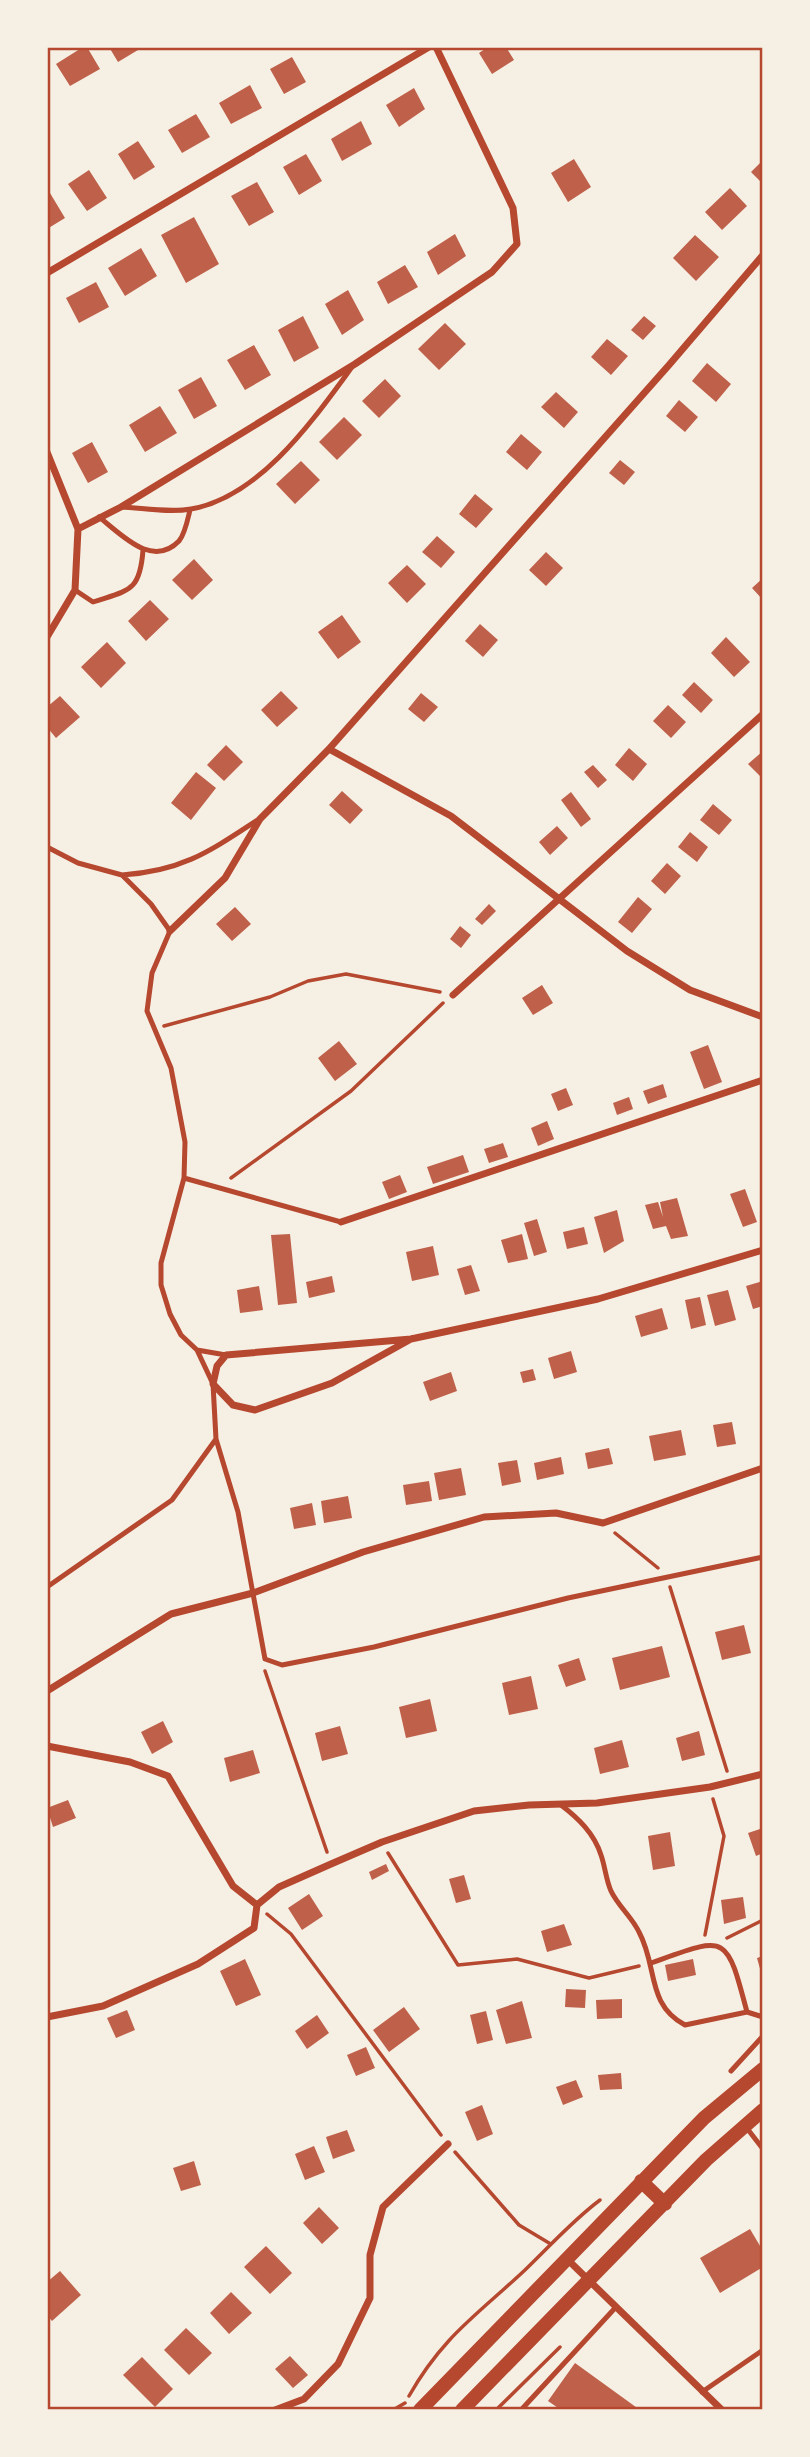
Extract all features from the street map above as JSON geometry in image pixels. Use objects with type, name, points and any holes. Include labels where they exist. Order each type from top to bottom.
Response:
[{"type":"main road","points":[[420,2410],[704,2118],[763,2069]]},
{"type":"main road","points":[[462,2410],[665,2204],[763,2110]]},
{"type":"main road","points":[[642,2181],[665,2204]]},
{"type":"street","points":[[47,273],[429,47]]},
{"type":"street","points":[[78,529],[121,507],[355,364],[492,272],[517,244],[513,208],[436,47]]},
{"type":"street","points":[[170,931],[225,878],[260,819],[329,749],[763,255]]},
{"type":"street","points":[[47,452],[78,529],[75,590],[47,637]]},
{"type":"street","points":[[453,995],[763,714]]},
{"type":"street","points":[[329,749],[451,816],[627,951],[690,990],[763,1017]]},
{"type":"street","points":[[341,1222],[763,1080]]},
{"type":"street","points":[[411,1339],[332,1382],[255,1410],[233,1405],[213,1384],[218,1366],[226,1355],[411,1339],[597,1299],[763,1250]]},
{"type":"street","points":[[47,1690],[171,1614],[253,1593],[363,1552],[484,1517],[556,1513],[603,1523],[763,1468]]},
{"type":"street","points":[[47,1746],[130,1762],[169,1776],[233,1886],[257,1905]]},
{"type":"street","points":[[47,2017],[103,2006],[198,1964],[254,1928],[257,1905],[279,1887],[382,1842],[474,1811],[529,1805],[597,1804],[710,1787],[763,1774]]},
{"type":"street","points":[[275,2410],[304,2399],[338,2364],[370,2298],[370,2255],[383,2207],[448,2144]]},
{"type":"street","points":[[568,2260],[722,2410]]},
{"type":"lane","points":[[121,507],[190,510],[236,493],[301,436],[355,364]]},
{"type":"lane","points":[[99,517],[142,550],[164,551],[180,540],[190,510]]},
{"type":"lane","points":[[75,590],[93,602],[129,590],[141,574],[142,550]]},
{"type":"lane","points":[[47,847],[78,863],[122,875],[153,873],[187,863],[260,819]]},
{"type":"lane","points":[[122,875],[151,904],[170,931],[152,974],[148,1011],[171,1068],[183,1121],[184,1178],[161,1264],[161,1285],[170,1314],[181,1335],[197,1350],[213,1384],[216,1439],[238,1512],[265,1659],[282,1665],[374,1647],[763,1557]]},
{"type":"lane","points":[[184,1178],[341,1222]]},
{"type":"lane","points":[[197,1350],[226,1355]]},
{"type":"lane","points":[[47,1587],[172,1500],[216,1439]]},
{"type":"lane","points":[[561,1805],[581,1820],[600,1852],[611,1892],[639,1931],[651,1963],[659,2001],[670,2017],[685,2025],[701,2024],[747,2012],[763,2017]]},
{"type":"lane","points":[[651,1963],[703,1944],[718,1943],[734,1962],[747,2012]]},
{"type":"lane","points":[[731,2071],[763,2036]]},
{"type":"lane","points":[[745,2125],[763,2149]]},
{"type":"lane","points":[[521,2410],[616,2307]]},
{"type":"lane","points":[[702,2392],[763,2350]]},
{"type":"path","points":[[155,1028],[270,997],[308,981],[345,974],[453,995]]},
{"type":"path","points":[[219,1187],[351,1091],[453,995]]},
{"type":"path","points":[[603,1523],[669,1577],[731,1783]]},
{"type":"path","points":[[265,1659],[264,1674],[331,1864]]},
{"type":"path","points":[[703,1944],[724,1836],[710,1787]]},
{"type":"path","points":[[382,1842],[458,1965],[517,1959],[589,1978],[651,1963]]},
{"type":"path","points":[[257,1905],[291,1934],[448,2144],[519,2225],[550,2244]]},
{"type":"path","points":[[718,1943],[763,1920]]},
{"type":"path","points":[[393,2410],[404,2404],[436,2354],[458,2328],[572,2221],[605,2196]]},
{"type":"building","points":[[87,47],[100,69],[70,86],[56,64]]},
{"type":"building","points":[[109,47],[143,47],[118,62]]},
{"type":"building","points":[[488,47],[506,47],[514,60],[492,74],[479,53]]},
{"type":"building","points":[[292,57],[306,82],[284,94],[270,69]]},
{"type":"building","points":[[250,85],[262,108],[231,124],[219,103]]},
{"type":"building","points":[[414,88],[425,109],[399,127],[386,105]]},
{"type":"building","points":[[196,114],[210,137],[182,153],[168,130]]},
{"type":"building","points":[[361,121],[372,144],[342,161],[331,139]]},
{"type":"building","points":[[138,141],[155,167],[134,180],[118,154]]},
{"type":"building","points":[[306,154],[322,181],[299,195],[283,167]]},
{"type":"building","points":[[574,159],[591,187],[568,202],[551,173]]},
{"type":"building","points":[[763,160],[763,184],[751,172]]},
{"type":"building","points":[[89,170],[107,198],[87,211],[68,184]]},
{"type":"building","points":[[257,182],[274,212],[249,226],[231,196]]},
{"type":"building","points":[[730,188],[747,206],[722,230],[705,212]]},
{"type":"building","points":[[50,193],[65,218],[47,229],[47,194]]},
{"type":"building","points":[[194,217],[219,264],[186,283],[161,235]]},
{"type":"building","points":[[455,234],[466,256],[438,275],[427,252]]},
{"type":"building","points":[[695,235],[719,257],[696,281],[673,258]]},
{"type":"building","points":[[141,248],[157,276],[125,296],[108,268]]},
{"type":"building","points":[[405,265],[418,287],[388,304],[377,282]]},
{"type":"building","points":[[96,282],[109,307],[79,323],[66,298]]},
{"type":"building","points":[[348,290],[364,320],[342,335],[325,304]]},
{"type":"building","points":[[303,316],[319,348],[294,362],[278,330]]},
{"type":"building","points":[[644,316],[656,326],[643,340],[631,330]]},
{"type":"building","points":[[445,323],[466,344],[439,370],[418,349]]},
{"type":"building","points":[[607,339],[628,356],[611,375],[591,357]]},
{"type":"building","points":[[254,345],[271,375],[245,390],[227,360]]},
{"type":"building","points":[[707,363],[731,384],[716,402],[692,381]]},
{"type":"building","points":[[201,377],[217,406],[194,419],[178,390]]},
{"type":"building","points":[[385,379],[401,396],[379,418],[362,401]]},
{"type":"building","points":[[556,392],[578,412],[564,428],[541,407]]},
{"type":"building","points":[[679,400],[698,417],[685,432],[666,416]]},
{"type":"building","points":[[160,406],[177,433],[145,452],[129,425]]},
{"type":"building","points":[[344,417],[362,435],[337,460],[319,442]]},
{"type":"building","points":[[521,434],[542,452],[527,470],[506,452]]},
{"type":"building","points":[[92,442],[108,472],[88,483],[72,453]]},
{"type":"building","points":[[620,460],[635,472],[624,485],[609,473]]},
{"type":"building","points":[[301,461],[320,480],[295,504],[276,484]]},
{"type":"building","points":[[475,494],[493,509],[476,528],[459,514]]},
{"type":"building","points":[[437,536],[455,552],[441,568],[422,552]]},
{"type":"building","points":[[546,552],[563,568],[546,586],[529,570]]},
{"type":"building","points":[[194,559],[213,580],[192,600],[172,580]]},
{"type":"building","points":[[407,565],[426,584],[407,603],[388,583]]},
{"type":"building","points":[[763,578],[763,600],[752,588]]},
{"type":"building","points":[[150,600],[169,619],[146,641],[128,621]]},
{"type":"building","points":[[342,615],[361,642],[338,659],[318,632]]},
{"type":"building","points":[[480,624],[498,640],[483,657],[465,641]]},
{"type":"building","points":[[726,637],[750,662],[734,677],[711,653]]},
{"type":"building","points":[[107,642],[126,663],[101,688],[81,667]]},
{"type":"building","points":[[694,682],[713,700],[701,713],[682,695]]},
{"type":"building","points":[[281,691],[298,708],[277,727],[261,710]]},
{"type":"building","points":[[421,693],[438,707],[424,722],[408,709]]},
{"type":"building","points":[[60,696],[80,717],[56,738],[47,727],[47,707]]},
{"type":"building","points":[[668,705],[686,722],[671,738],[653,721]]},
{"type":"building","points":[[226,745],[243,762],[224,781],[207,765]]},
{"type":"building","points":[[629,748],[647,764],[633,781],[615,765]]},
{"type":"building","points":[[763,751],[763,779],[748,764]]},
{"type":"building","points":[[593,765],[607,780],[598,788],[584,772]]},
{"type":"building","points":[[196,772],[216,788],[191,820],[171,803]]},
{"type":"building","points":[[342,791],[363,810],[350,824],[329,805]]},
{"type":"building","points":[[571,792],[591,819],[581,827],[561,800]]},
{"type":"building","points":[[713,804],[732,820],[719,835],[700,820]]},
{"type":"building","points":[[557,826],[568,838],[550,855],[539,842]]},
{"type":"building","points":[[690,832],[708,847],[697,862],[678,847]]},
{"type":"building","points":[[667,863],[681,876],[665,894],[651,881]]},
{"type":"building","points":[[638,897],[652,909],[632,933],[618,922]]},
{"type":"building","points":[[489,904],[496,911],[482,925],[475,919]]},
{"type":"building","points":[[235,907],[251,924],[232,941],[216,924]]},
{"type":"building","points":[[460,926],[471,935],[461,948],[450,939]]},
{"type":"building","points":[[542,985],[553,1003],[533,1015],[522,998]]},
{"type":"building","points":[[339,1041],[357,1064],[335,1081],[318,1058]]},
{"type":"building","points":[[708,1045],[722,1082],[704,1089],[690,1052]]},
{"type":"building","points":[[663,1084],[667,1097],[648,1104],[643,1091]]},
{"type":"building","points":[[566,1088],[573,1105],[558,1111],[551,1094]]},
{"type":"building","points":[[629,1097],[633,1109],[617,1115],[613,1103]]},
{"type":"building","points":[[547,1121],[554,1139],[538,1146],[531,1128]]},
{"type":"building","points":[[503,1143],[508,1157],[489,1163],[484,1149]]},
{"type":"building","points":[[463,1155],[469,1172],[433,1184],[427,1167]]},
{"type":"building","points":[[400,1175],[407,1192],[389,1199],[382,1182]]},
{"type":"building","points":[[745,1189],[757,1222],[743,1227],[730,1194]]},
{"type":"building","points":[[677,1198],[688,1236],[671,1239],[666,1226],[653,1229],[645,1205],[658,1202],[663,1217],[660,1202]]},
{"type":"building","points":[[617,1210],[624,1241],[604,1253],[594,1217]]},
{"type":"building","points":[[537,1219],[547,1252],[534,1256],[524,1223]]},
{"type":"building","points":[[584,1227],[588,1244],[567,1249],[563,1232]]},
{"type":"building","points":[[290,1234],[297,1303],[278,1305],[271,1235]]},
{"type":"building","points":[[522,1234],[528,1259],[508,1263],[501,1240]]},
{"type":"building","points":[[433,1246],[439,1275],[412,1281],[406,1252]]},
{"type":"building","points":[[471,1265],[480,1291],[465,1295],[457,1269]]},
{"type":"building","points":[[332,1276],[335,1292],[309,1298],[306,1282]]},
{"type":"building","points":[[763,1281],[763,1306],[753,1309],[746,1286]]},
{"type":"building","points":[[259,1286],[263,1310],[240,1313],[237,1290]]},
{"type":"building","points":[[728,1290],[736,1320],[715,1326],[707,1295]]},
{"type":"building","points":[[700,1297],[706,1325],[691,1329],[685,1300]]},
{"type":"building","points":[[662,1308],[668,1329],[641,1337],[635,1316]]},
{"type":"building","points":[[571,1351],[577,1372],[554,1379],[548,1358]]},
{"type":"building","points":[[533,1369],[536,1380],[523,1383],[520,1372]]},
{"type":"building","points":[[451,1372],[457,1391],[430,1401],[423,1382]]},
{"type":"building","points":[[732,1422],[736,1444],[717,1447],[713,1425]]},
{"type":"building","points":[[681,1430],[686,1455],[654,1461],[649,1436]]},
{"type":"building","points":[[609,1448],[613,1464],[588,1469],[585,1453]]},
{"type":"building","points":[[561,1457],[564,1474],[537,1480],[534,1463]]},
{"type":"building","points":[[517,1460],[521,1482],[502,1486],[498,1463]]},
{"type":"building","points":[[461,1468],[466,1495],[439,1500],[434,1473]]},
{"type":"building","points":[[429,1481],[432,1501],[406,1505],[403,1485]]},
{"type":"building","points":[[348,1496],[352,1518],[324,1523],[321,1501]]},
{"type":"building","points":[[312,1503],[316,1525],[294,1529],[290,1508]]},
{"type":"building","points":[[744,1625],[751,1653],[722,1660],[715,1632]]},
{"type":"building","points":[[662,1646],[670,1677],[620,1690],[612,1658]]},
{"type":"building","points":[[579,1658],[586,1680],[566,1687],[558,1665]]},
{"type":"building","points":[[531,1676],[538,1709],[509,1715],[502,1683]]},
{"type":"building","points":[[430,1699],[437,1731],[406,1738],[399,1707]]},
{"type":"building","points":[[163,1721],[173,1742],[152,1754],[141,1732]]},
{"type":"building","points":[[340,1726],[348,1754],[322,1761],[315,1733]]},
{"type":"building","points":[[699,1731],[705,1755],[682,1761],[676,1738]]},
{"type":"building","points":[[622,1740],[629,1767],[600,1774],[594,1748]]},
{"type":"building","points":[[253,1750],[260,1773],[230,1782],[224,1758]]},
{"type":"building","points":[[68,1800],[76,1818],[53,1827],[47,1808]]},
{"type":"building","points":[[763,1828],[763,1853],[756,1856],[748,1833]]},
{"type":"building","points":[[670,1832],[675,1866],[653,1870],[648,1836]]},
{"type":"building","points":[[386,1864],[389,1871],[372,1880],[369,1872]]},
{"type":"building","points":[[464,1875],[471,1899],[456,1903],[449,1879]]},
{"type":"building","points":[[309,1894],[323,1916],[302,1930],[288,1908]]},
{"type":"building","points":[[743,1897],[746,1918],[724,1924],[721,1900]]},
{"type":"building","points":[[564,1924],[572,1945],[547,1952],[541,1931]]},
{"type":"building","points":[[763,1956],[763,1976],[762,1976],[757,1958]]},
{"type":"building","points":[[245,1959],[261,1995],[236,2006],[220,1971]]},
{"type":"building","points":[[693,1959],[696,1975],[668,1981],[665,1965]]},
{"type":"building","points":[[566,1989],[586,1990],[585,2008],[565,2007]]},
{"type":"building","points":[[622,1999],[622,2018],[597,2019],[596,2000]]},
{"type":"building","points":[[522,2001],[532,2038],[506,2044],[496,2010]]},
{"type":"building","points":[[404,2007],[420,2029],[389,2052],[373,2030]]},
{"type":"building","points":[[127,2010],[135,2030],[116,2038],[107,2018]]},
{"type":"building","points":[[486,2011],[493,2040],[477,2044],[470,2015]]},
{"type":"building","points":[[317,2015],[329,2033],[307,2049],[295,2031]]},
{"type":"building","points":[[366,2047],[375,2068],[356,2076],[347,2055]]},
{"type":"building","points":[[621,2073],[622,2089],[600,2090],[598,2075]]},
{"type":"building","points":[[576,2080],[583,2097],[563,2105],[556,2087]]},
{"type":"building","points":[[482,2105],[493,2134],[477,2141],[465,2112]]},
{"type":"building","points":[[347,2130],[355,2151],[333,2159],[326,2137]]},
{"type":"building","points":[[314,2146],[325,2172],[305,2180],[295,2154]]},
{"type":"building","points":[[194,2161],[201,2185],[181,2191],[173,2168]]},
{"type":"building","points":[[319,2207],[339,2228],[322,2244],[303,2223]]},
{"type":"building","points":[[750,2229],[763,2251],[763,2267],[720,2293],[700,2258]]},
{"type":"building","points":[[266,2246],[292,2273],[270,2294],[244,2267]]},
{"type":"building","points":[[60,2271],[81,2295],[52,2321],[47,2315],[47,2282]]},
{"type":"building","points":[[231,2292],[252,2313],[229,2334],[210,2313]]},
{"type":"building","points":[[186,2328],[212,2353],[189,2375],[164,2350]]},
{"type":"building","points":[[290,2356],[308,2375],[293,2388],[275,2369]]},
{"type":"building","points":[[142,2357],[173,2389],[155,2407],[123,2375]]},
{"type":"building","points":[[575,2363],[640,2410],[561,2410],[548,2401]]}]
